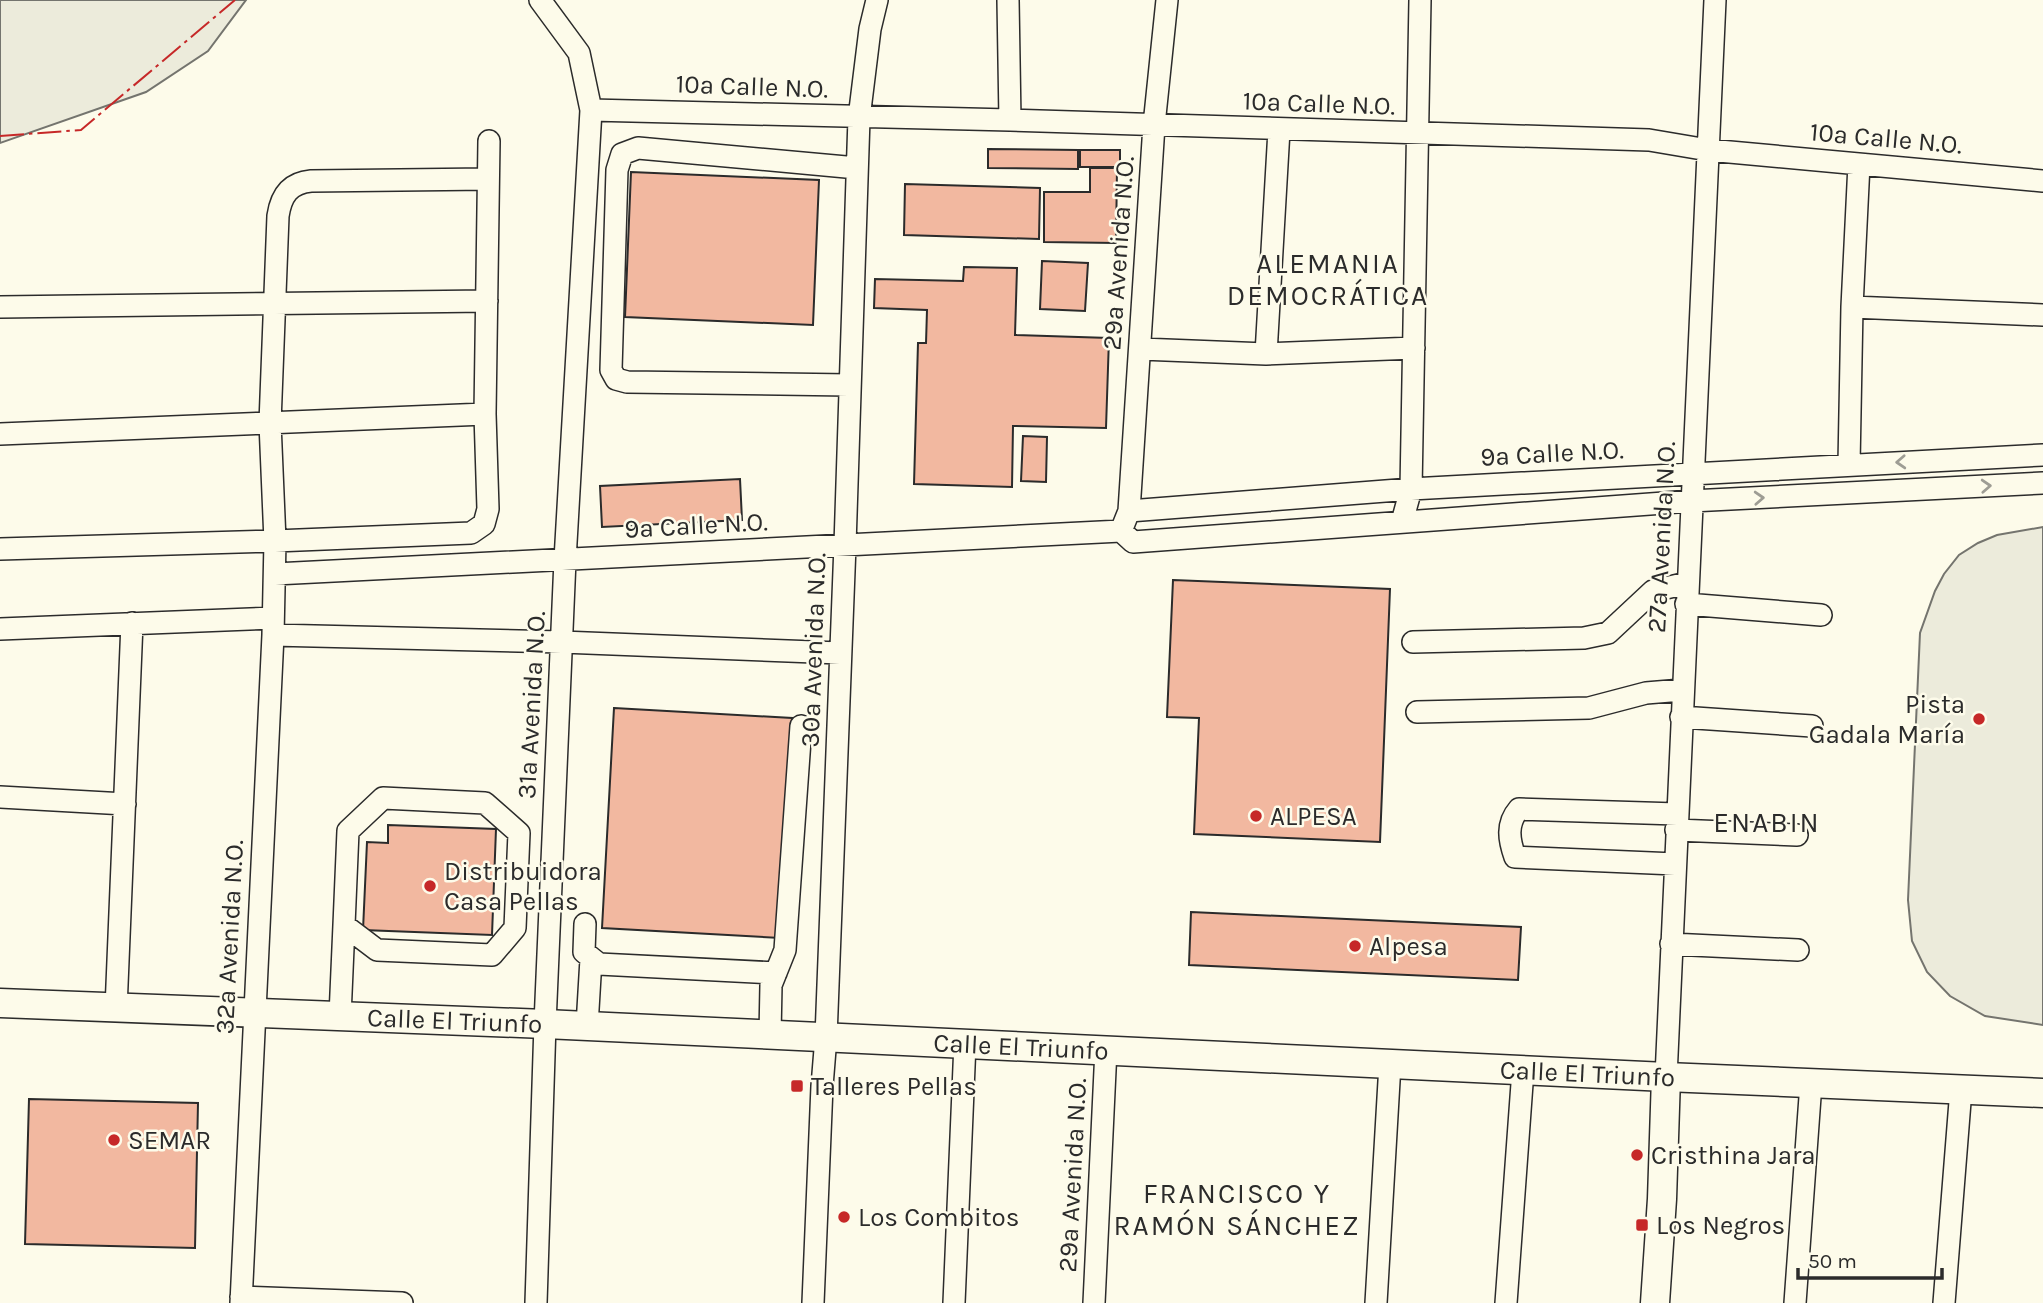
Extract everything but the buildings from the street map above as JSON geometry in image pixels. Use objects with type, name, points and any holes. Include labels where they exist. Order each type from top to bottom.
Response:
[{"type":"main road","name":"Calle El Triunfo","points":[[0,1003],[545,1024],[2043,1093]]},
{"type":"main road","points":[[1655,1303],[1666,1077]]},
{"type":"street","name":"31a Avenida N.O.","points":[[536,1303],[565,561],[591,110],[579,53],[540,0]]},
{"type":"street","name":"30a Avenida N.O.","points":[[813,1303],[826,1037],[859,118],[870,29],[877,0]]},
{"type":"street","points":[[1008,0],[1010,120]]},
{"type":"street","name":"29a Avenida N.O.","points":[[1129,511],[1154,125],[1167,0]]},
{"type":"street","points":[[1402,522],[1411,489],[1420,0]]},
{"type":"street","name":"27a Avenida N.O.","points":[[1666,1077],[1715,0]]},
{"type":"street","name":"10a Calle N.O.","points":[[591,110],[1649,140],[1708,150],[2043,181]]},
{"type":"street","points":[[1266,354],[1279,130]]},
{"type":"street","points":[[0,549],[471,533],[484,524],[488,509],[485,414],[489,141]]},
{"type":"street","points":[[849,385],[627,382],[617,379],[611,370],[617,170],[622,154],[638,148],[857,168]]},
{"type":"street","points":[[1849,464],[1852,307],[1860,164]]},
{"type":"street","name":"32a Avenida N.O.","points":[[241,1300],[275,574],[270,424],[280,205],[286,192],[299,182],[488,179]]},
{"type":"street","points":[[0,307],[487,301]]},
{"type":"street","points":[[1852,307],[2043,315]]},
{"type":"street","points":[[1140,349],[1266,354],[1414,348]]},
{"type":"street","points":[[0,434],[485,414]]},
{"type":"street","name":"9a Calle N.O.","points":[[1129,511],[1411,489],[2043,454]]},
{"type":"street","name":"9a Calle N.O.","points":[[275,574],[1121,531],[1133,542],[1691,501],[2043,483]]},
{"type":"street","points":[[1121,531],[1129,511]]},
{"type":"street","points":[[1413,642],[1596,636],[1608,633],[1653,591],[1821,615]]},
{"type":"street","points":[[0,629],[132,624],[273,626],[562,642],[840,653]]},
{"type":"street","points":[[116,1009],[132,624]]},
{"type":"street","points":[[1417,712],[1589,708],[1646,693],[1682,690]]},
{"type":"street","points":[[1681,717],[1812,726]]},
{"type":"street","points":[[770,1035],[771,985],[785,950],[801,726]]},
{"type":"street","points":[[0,797],[125,804]]},
{"type":"street","points":[[340,1016],[348,831],[383,798],[485,803],[519,833],[515,928],[492,956],[377,950],[344,925]]},
{"type":"street","points":[[1675,864],[1515,857],[1509,840],[1512,817],[1519,810],[1677,822],[1797,835]]},
{"type":"street","points":[[585,924],[584,952],[599,964],[776,973]]},
{"type":"street","points":[[1671,944],[1798,950]]},
{"type":"street","points":[[587,1026],[592,959]]},
{"type":"street","points":[[954,1303],[965,1043]]},
{"type":"street","name":"29a Avenida N.O.","points":[[1094,1303],[1106,1049]]},
{"type":"street","points":[[1376,1303],[1391,1063]]},
{"type":"street","points":[[1506,1303],[1523,1070]]},
{"type":"street","points":[[1795,1303],[1811,1083]]},
{"type":"street","points":[[1944,1303],[1961,1089]]},
{"type":"street","points":[[241,1300],[402,1303]]},
{"type":"shaded area","points":[[0,0],[246,0],[208,51],[146,92],[0,143]]},
{"type":"shaded area","name":"Pista Gadala María","points":[[2043,527],[2043,1025],[1985,1016],[1950,996],[1927,972],[1912,941],[1908,900],[1920,633],[1935,591],[1959,555],[1978,543],[1997,535]]},
{"type":"power","points":[[0,136],[81,130],[235,0]]},
{"type":"place","name":"Pista Gadala María","points":[[1979,719]]},
{"type":"place","name":"ALPESA","points":[[1256,816]]},
{"type":"place","name":"Distribuidora Casa Pellas","points":[[430,886]]},
{"type":"place","name":"Alpesa","points":[[1355,946]]},
{"type":"place","name":"Talleres Pellas","points":[[797,1086]]},
{"type":"place","name":"SEMAR","points":[[114,1140]]},
{"type":"place","name":"Cristhina Jara","points":[[1637,1155]]},
{"type":"place","name":"Los Combitos","points":[[844,1217]]},
{"type":"place","name":"Los Negros","points":[[1642,1225]]},
{"type":"district","name":"ALEMANIA DEMOCRÁTICA","points":[[1328,279]]},
{"type":"district","name":"ENABIN","points":[[1767,822]]},
{"type":"district","name":"FRANCISCO Y RAMÓN SÁNCHEZ","points":[[1237,1209]]}]
